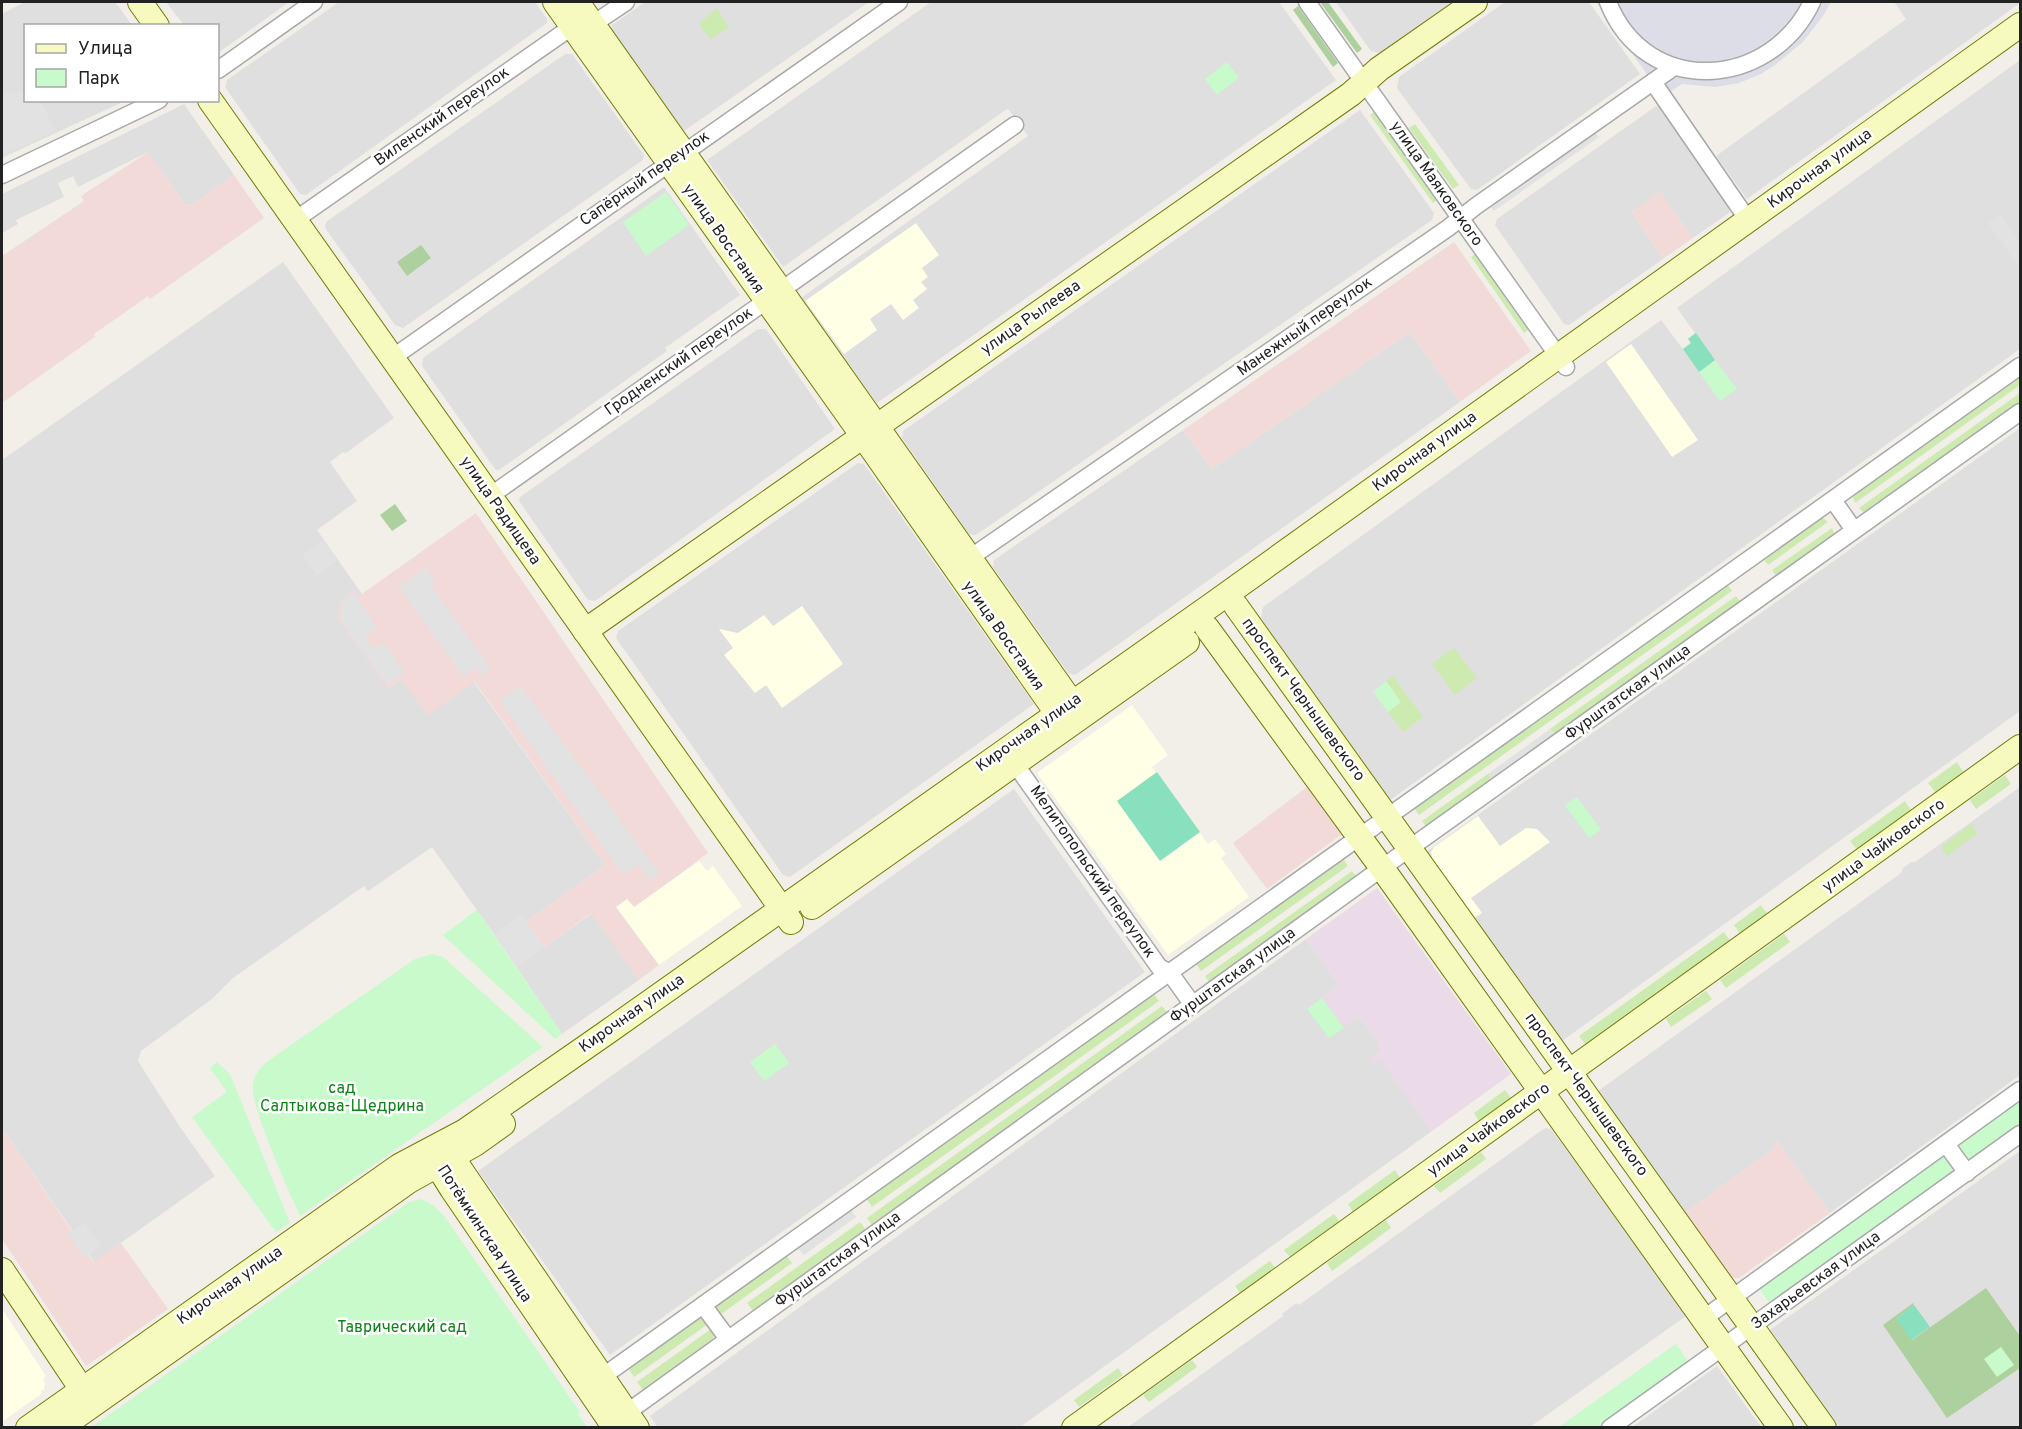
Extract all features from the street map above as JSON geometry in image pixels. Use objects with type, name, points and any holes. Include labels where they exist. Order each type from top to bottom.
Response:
[{"type":"street","points":[[140,2],[156,24]]},
{"type":"street","points":[[219,69],[314,2]]},
{"type":"street","name":"улица Восстания","points":[[555,2],[583,25],[1068,713]]},
{"type":"street","name":"улица Восстания","points":[[577,2],[583,25]]},
{"type":"street","name":"Виленский переулок","points":[[295,220],[583,25],[626,2]]},
{"type":"street","name":"улица Маяковского","points":[[1307,2],[1562,362]]},
{"type":"street","name":"улица Рылеева","points":[[585,631],[1351,94],[1379,69],[1475,2]]},
{"type":"street","points":[[1608,2],[1625,32],[1638,46],[1674,67],[1711,73],[1734,69],[1770,50],[1797,25],[1812,2]]},
{"type":"street","name":"Сапёрный переулок","points":[[392,358],[894,3]]},
{"type":"street","name":"Кирочная улица","points":[[1562,362],[1748,220],[2020,25]]},
{"type":"street","name":"Кирочная улица","points":[[786,915],[2020,38]]},
{"type":"street","name":"Манежный переулок","points":[[963,563],[1461,218],[1674,67]]},
{"type":"street","points":[[1653,82],[1748,220]]},
{"type":"street","points":[[2,175],[155,102]]},
{"type":"street","name":"улица Радищева","points":[[211,102],[786,915]]},
{"type":"street","name":"Гродненский переулок","points":[[490,496],[1015,125]]},
{"type":"street","points":[[595,1382],[2020,366]]},
{"type":"street","name":"Фурштатская улица","points":[[623,1423],[728,1339],[2020,412]]},
{"type":"street","points":[[1833,500],[1854,530]]},
{"type":"street","name":"Кирочная улица","points":[[28,1428],[87,1397],[409,1181],[441,1156],[465,1131],[1015,764],[1068,713],[1207,628],[1225,605]]},
{"type":"street","name":"проспект Чернышевского","points":[[1225,605],[1410,848],[1824,1428]]},
{"type":"street","points":[[1207,628],[1382,868],[1781,1428]]},
{"type":"street","name":"улица Чайковского","points":[[1074,1428],[2020,747]]},
{"type":"street","name":"Мелитопольский переулок","points":[[1015,764],[1159,967],[1170,973],[1193,1005]]},
{"type":"street","points":[[1704,1319],[2020,1090]]},
{"type":"street","name":"Захарьевская улица","points":[[1610,1428],[2020,1134]]},
{"type":"street","points":[[1946,1144],[1967,1173]]},
{"type":"street","name":"Потёмкинская улица","points":[[441,1156],[623,1423]]},
{"type":"street","points":[[2,1270],[87,1397]]},
{"type":"street","points":[[703,1305],[728,1339]]},
{"type":"street","name":"Кирочная улица","points":[[60,1428],[87,1397]]},
{"type":"shaded area","points":[[25,2],[115,2],[131,24],[24,24],[24,102],[123,102],[2,158],[2,14]]},
{"type":"shaded area","points":[[166,2],[289,2],[219,52],[219,24],[183,24]]},
{"type":"shaded area","points":[[339,2],[535,2],[547,19],[547,23],[306,195],[300,194],[225,87],[227,80]]},
{"type":"shaded area","points":[[645,2],[869,2],[684,131],[611,29],[612,25]]},
{"type":"shaded area","points":[[931,2],[1279,2],[1336,80],[877,403],[801,298],[1028,136],[1007,109],[783,267],[707,160]]},
{"type":"shaded area","points":[[1336,2],[1452,2],[1379,53],[1371,51]]},
{"type":"shaded area","points":[[1505,2],[1589,2],[1640,74],[1477,190],[1471,189],[1397,88],[1399,77]]},
{"type":"shaded area","points":[[1596,2],[1831,2],[1803,42],[1761,74],[1739,83],[1715,87],[1682,84],[1663,97]]},
{"type":"shaded area","points":[[1894,2],[2020,3],[1747,199],[1716,156],[1906,19]]},
{"type":"shaded area","points":[[565,54],[572,54],[644,155],[643,160],[403,328],[395,325],[325,228],[326,222]]},
{"type":"shaded area","points":[[2020,60],[2020,349],[1390,800],[1261,618],[1263,607],[1661,320],[1683,349],[1691,343],[1688,339],[1695,333],[1677,308]]},
{"type":"shaded area","points":[[24,90],[24,102],[41,102],[55,131],[2,156],[2,95]]},
{"type":"shaded area","points":[[184,104],[234,175],[190,206],[184,204],[148,152],[78,187],[73,176],[58,183],[64,197],[16,220],[18,224],[2,233],[2,194]]},
{"type":"shaded area","points":[[1656,106],[1661,107],[1730,206],[1729,213],[1693,238],[1660,192],[1632,212],[1663,259],[1569,325],[1564,324],[1495,225],[1497,219]]},
{"type":"shaded area","points":[[1360,110],[1434,213],[1432,220],[976,535],[969,534],[902,438],[903,431]]},
{"type":"shaded area","points":[[1595,132],[1599,137],[1494,211],[1490,206]]},
{"type":"shaded area","points":[[148,152],[184,204],[190,206],[234,175],[264,218],[150,299],[148,296],[94,334],[95,337],[2,403],[2,256],[84,201],[81,196]]},
{"type":"shaded area","points":[[664,187],[740,295],[665,348],[667,351],[499,470],[495,469],[422,366],[423,358]]},
{"type":"shaded area","points":[[1660,192],[1693,238],[1663,259],[1632,212]]},
{"type":"shaded area","points":[[2000,214],[2020,242],[2020,269],[1988,223]]},
{"type":"shaded area","points":[[916,223],[939,255],[922,268],[928,277],[921,282],[927,289],[913,300],[919,308],[903,320],[891,304],[870,319],[877,330],[844,354],[805,301]]},
{"type":"shaded area","points":[[1454,242],[1531,351],[1460,402],[1410,332],[1212,469],[1183,430]]},
{"type":"shaded area","points":[[283,262],[394,418],[330,462],[357,501],[317,530],[362,594],[359,596],[388,688],[401,679],[474,682],[605,865],[526,922],[545,947],[592,913],[639,980],[562,1034],[432,847],[368,891],[364,886],[233,978],[212,999],[141,1051],[138,1061],[182,1130],[215,1176],[94,1262],[2,1128],[2,460]]},
{"type":"shaded area","points":[[758,329],[766,329],[835,429],[595,601],[588,600],[519,501],[520,497]]},
{"type":"shaded area","points":[[1410,332],[1460,402],[1075,675],[1068,673],[993,567],[994,560],[1183,430],[1212,469]]},
{"type":"shaded area","points":[[1631,344],[1698,440],[1672,457],[1606,362]]},
{"type":"shaded area","points":[[2020,428],[2020,711],[1562,1041],[1426,852]]},
{"type":"shaded area","points":[[858,463],[864,464],[1034,704],[790,877],[783,875],[616,638],[618,631]]},
{"type":"shaded area","points":[[476,513],[708,853],[634,908],[616,907],[659,965],[639,980],[591,913],[545,947],[526,922],[605,865],[475,682],[428,715],[401,679],[388,688],[337,618],[341,600],[354,590],[359,596]]},
{"type":"shaded area","points":[[324,540],[338,560],[317,575],[302,555]]},
{"type":"shaded area","points":[[426,567],[436,581],[430,585],[491,668],[481,675],[475,667],[463,676],[399,587]]},
{"type":"shaded area","points":[[354,592],[377,628],[365,638],[373,649],[383,642],[405,672],[387,685],[339,618],[343,607],[342,600]]},
{"type":"shaded area","points":[[802,606],[843,664],[782,708],[766,685],[755,693],[724,655],[733,648],[719,629],[738,633],[764,615],[773,626]]},
{"type":"shaded area","points":[[520,685],[660,874],[650,880],[639,864],[623,875],[500,701]]},
{"type":"shaded area","points":[[1132,705],[1168,755],[1152,767],[1208,844],[1215,839],[1226,854],[1221,858],[1249,897],[1168,955],[1037,773]]},
{"type":"shaded area","points":[[1550,729],[1558,736],[1492,783],[1489,773]]},
{"type":"shaded area","points":[[1307,787],[1342,834],[1267,889],[1233,843]]},
{"type":"shaded area","points":[[2020,787],[2020,1075],[1830,1213],[1777,1141],[1775,1148],[1685,1213],[1598,1091],[1901,873],[1903,868],[1911,862],[1915,862]]},
{"type":"shaded area","points":[[1014,789],[1145,972],[610,1355],[478,1171]]},
{"type":"shaded area","points":[[1478,816],[1500,846],[1526,828],[1537,829],[1550,842],[1471,898],[1482,913],[1475,918],[1432,858],[1431,852],[1434,847]]},
{"type":"shaded area","points":[[699,861],[707,871],[713,866],[742,906],[659,965],[616,907],[627,899],[634,907]]},
{"type":"shaded area","points":[[1377,888],[1511,1074],[1432,1131],[1380,1060],[1373,1064],[1370,1059],[1381,1051],[1378,1047],[1380,1045],[1359,1016],[1344,1028],[1322,998],[1339,985],[1306,939]]},
{"type":"shaded area","points":[[521,915],[545,947],[518,967],[494,934]]},
{"type":"shaded area","points":[[1306,939],[1339,985],[1322,998],[1359,1016],[1380,1045],[1381,1051],[1370,1059],[1380,1059],[1432,1131],[1020,1427],[658,1428],[650,1416]]},
{"type":"shaded area","points":[[2,1128],[93,1262],[121,1243],[168,1309],[86,1366],[2,1239]]},
{"type":"shaded area","points":[[1545,1128],[1551,1129],[1686,1316],[1530,1427],[1128,1427],[1283,1316],[1282,1314],[1296,1303],[1299,1305]]},
{"type":"shaded area","points":[[1777,1141],[1830,1213],[1739,1278],[1731,1278],[1685,1213],[1775,1148],[1772,1145]]},
{"type":"shaded area","points":[[2020,1151],[2020,1427],[1839,1427],[1770,1330]]},
{"type":"shaded area","points":[[850,1209],[856,1217],[804,1255],[795,1249]]},
{"type":"shaded area","points":[[85,1223],[101,1246],[84,1258],[68,1234]]},
{"type":"shaded area","points":[[2,1309],[46,1376],[43,1381],[45,1382],[44,1390],[41,1390],[41,1394],[2,1422]]},
{"type":"shaded area","points":[[1717,1366],[1761,1427],[1631,1428]]},
{"type":"green space","points":[[1320,2],[1328,2],[1362,49],[1357,53]]},
{"type":"green space","points":[[1298,6],[1338,63],[1333,67],[1293,10]]},
{"type":"green space","points":[[717,8],[729,27],[711,39],[700,23]]},
{"type":"green space","points":[[1227,62],[1239,78],[1217,95],[1205,79]]},
{"type":"green space","points":[[1374,112],[1437,200],[1433,203],[1370,115]]},
{"type":"green space","points":[[1415,124],[1459,185],[1453,189],[1409,128]]},
{"type":"green space","points":[[666,192],[689,225],[646,256],[623,222]]},
{"type":"green space","points":[[421,245],[431,258],[407,276],[397,262]]},
{"type":"green space","points":[[1475,254],[1528,330],[1524,333],[1471,257]]},
{"type":"green space","points":[[1696,333],[1715,360],[1699,372],[1683,349],[1691,343],[1688,339]]},
{"type":"green space","points":[[1715,360],[1737,389],[1720,401],[1699,372]]},
{"type":"green space","points":[[2020,372],[2020,385],[1855,503],[1852,495]]},
{"type":"green space","points":[[2020,393],[2020,405],[1865,514],[1859,508]]},
{"type":"green space","points":[[395,504],[407,521],[392,531],[380,515]]},
{"type":"green space","points":[[1822,517],[1828,522],[1768,565],[1762,557]]},
{"type":"green space","points":[[1832,528],[1835,536],[1778,579],[1772,570]]},
{"type":"green space","points":[[1726,583],[1732,591],[1419,815],[1413,807]]},
{"type":"green space","points":[[1736,596],[1742,604],[1558,736],[1550,729]]},
{"type":"green space","points":[[1454,648],[1477,678],[1455,695],[1432,664]]},
{"type":"green space","points":[[1393,676],[1423,717],[1403,732],[1388,712],[1401,702],[1386,681]]},
{"type":"green space","points":[[1386,681],[1401,702],[1388,712],[1373,692]]},
{"type":"green space","points":[[1957,762],[1964,773],[1936,793],[1928,783]]},
{"type":"green space","points":[[1157,772],[1200,832],[1160,861],[1117,801]]},
{"type":"green space","points":[[1489,773],[1492,783],[1428,829],[1422,821]]},
{"type":"green space","points":[[2005,775],[2011,784],[1976,809],[1970,800]]},
{"type":"green space","points":[[1577,797],[1601,830],[1589,838],[1565,805]]},
{"type":"green space","points":[[1905,801],[1912,812],[1858,851],[1850,841]]},
{"type":"green space","points":[[1971,824],[1978,833],[1947,856],[1942,846]]},
{"type":"green space","points":[[1342,857],[1348,866],[1201,971],[1195,963]]},
{"type":"green space","points":[[1352,871],[1358,879],[1211,985],[1205,976]]},
{"type":"green space","points":[[1761,905],[1768,915],[1741,935],[1734,925]]},
{"type":"green space","points":[[477,910],[562,1034],[555,1039],[443,935]]},
{"type":"green space","points":[[1724,932],[1731,942],[1587,1046],[1579,1036]]},
{"type":"green space","points":[[1784,934],[1790,942],[1726,988],[1720,980]]},
{"type":"green space","name":"сад Салтыкова-Щедрина","points":[[432,954],[443,957],[543,1047],[300,1216],[257,1110],[253,1094],[256,1074],[265,1063],[415,959]]},
{"type":"green space","points":[[1706,991],[1712,999],[1671,1027],[1666,1019]]},
{"type":"green space","points":[[1153,993],[1159,1001],[872,1207],[866,1198]]},
{"type":"green space","points":[[1322,998],[1344,1028],[1329,1038],[1307,1009]]},
{"type":"green space","points":[[1162,1006],[1169,1015],[970,1158],[957,1164],[872,1225],[867,1218]]},
{"type":"green space","points":[[775,1044],[789,1063],[764,1081],[750,1062]]},
{"type":"green space","name":"сад Салтыкова-Щедрина","points":[[217,1062],[230,1074],[290,1223],[276,1232],[192,1117],[227,1092],[210,1068]]},
{"type":"green space","points":[[1505,1090],[1511,1098],[1479,1121],[1474,1113]]},
{"type":"green space","points":[[2020,1098],[2020,1125],[1770,1304],[1759,1288]]},
{"type":"green space","points":[[1481,1152],[1486,1159],[1440,1193],[1434,1186]]},
{"type":"green space","points":[[1395,1170],[1400,1178],[1353,1212],[1348,1204]]},
{"type":"green space","name":"Таврический сад","points":[[421,1199],[433,1205],[445,1217],[580,1412],[578,1414],[587,1427],[92,1427],[409,1202]]},
{"type":"green space","points":[[1334,1214],[1340,1222],[1290,1257],[1284,1250]]},
{"type":"green space","points":[[1386,1220],[1391,1228],[1332,1271],[1327,1263]]},
{"type":"green space","points":[[860,1222],[866,1230],[753,1311],[747,1303]]},
{"type":"green space","points":[[786,1255],[792,1263],[720,1315],[716,1310],[717,1305]]},
{"type":"green space","points":[[1270,1261],[1275,1268],[1240,1293],[1235,1286]]},
{"type":"green space","points":[[1986,1288],[2020,1336],[2020,1368],[1947,1418],[1883,1325],[1913,1303],[1914,1305],[1896,1318],[1912,1340]]},
{"type":"green space","points":[[1914,1305],[1930,1327],[1911,1340],[1896,1318]]},
{"type":"green space","points":[[699,1318],[704,1319],[708,1324],[634,1377],[628,1368]]},
{"type":"green space","points":[[711,1329],[715,1334],[712,1341],[643,1390],[637,1382]]},
{"type":"green space","points":[[1676,1344],[1690,1364],[1600,1427],[1557,1428]]},
{"type":"green space","points":[[2001,1347],[2014,1365],[1997,1377],[1984,1359]]},
{"type":"green space","points":[[1192,1360],[1197,1367],[1149,1402],[1143,1395]]},
{"type":"green space","points":[[1118,1368],[1123,1375],[1079,1407],[1074,1400]]}]
